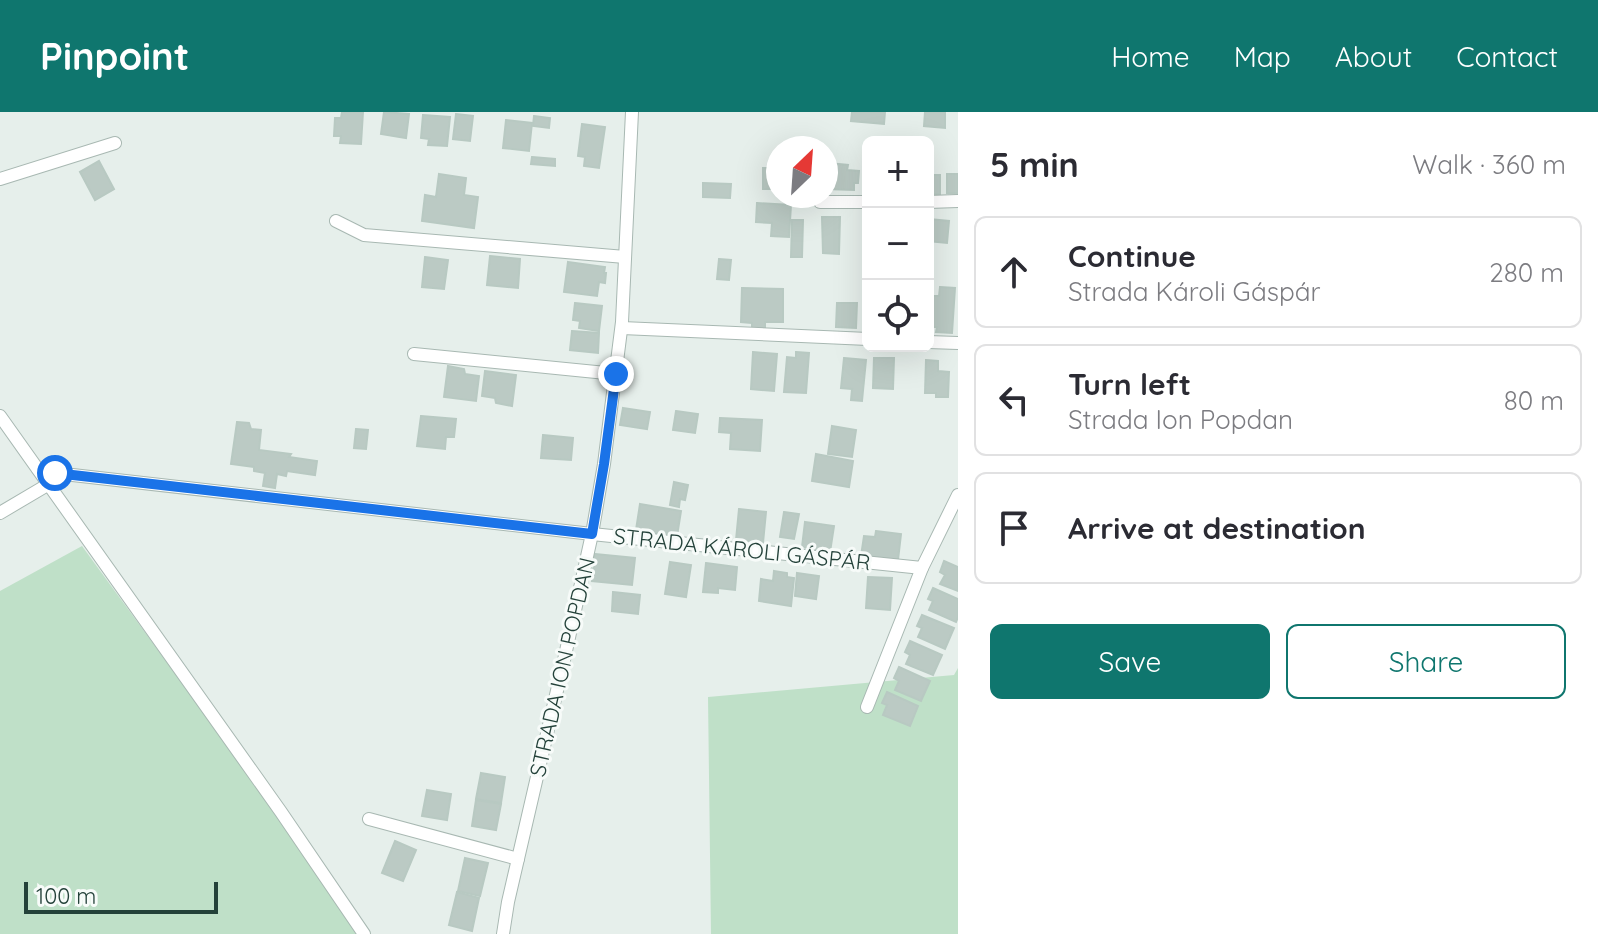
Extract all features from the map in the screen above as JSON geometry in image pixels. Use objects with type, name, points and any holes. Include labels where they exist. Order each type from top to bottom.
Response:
[{"type":"street","name":"STRADA ION POPDAN","points":[[503,934],[592,534],[604,464],[622,328],[632,112]]},
{"type":"street","points":[[0,179],[115,143]]},
{"type":"street","points":[[934,202],[958,201]]},
{"type":"street","points":[[838,202],[862,202]]},
{"type":"street","points":[[336,221],[364,235],[625,257]]},
{"type":"street","points":[[622,328],[862,339]]},
{"type":"street","points":[[934,342],[958,343]]},
{"type":"street","points":[[414,354],[616,374]]},
{"type":"street","points":[[0,416],[364,934]]},
{"type":"street","name":"STRADA KÁROLI GÁSPÁR","points":[[38,469],[592,534],[922,568]]},
{"type":"street","points":[[0,513],[49,484]]},
{"type":"street","points":[[867,707],[922,568],[958,495]]},
{"type":"street","points":[[369,819],[518,859]]},
{"type":"green space","points":[[82,546],[365,934],[0,934],[0,591]]},
{"type":"green space","points":[[958,668],[958,934],[711,934],[708,697],[954,675]]},
{"type":"building","points":[[342,112],[363,112],[361,144],[340,143],[341,136],[334,136],[335,118],[341,118]]},
{"type":"building","points":[[384,112],[409,114],[406,138],[381,134]]},
{"type":"building","points":[[852,112],[885,112],[884,124],[851,121]]},
{"type":"building","points":[[925,112],[945,112],[945,128],[924,126]]},
{"type":"building","points":[[456,114],[473,116],[470,141],[453,139]]},
{"type":"building","points":[[423,115],[450,117],[447,146],[428,145],[429,139],[421,138]]},
{"type":"building","points":[[534,116],[550,118],[549,128],[533,126]]},
{"type":"building","points":[[506,120],[532,123],[529,151],[503,148]]},
{"type":"building","points":[[582,124],[605,127],[599,168],[584,166],[585,157],[578,156]]},
{"type":"building","points":[[532,157],[555,159],[555,166],[531,164]]},
{"type":"building","points":[[99,161],[114,189],[95,200],[80,172]]},
{"type":"building","points":[[838,164],[848,165],[847,170],[859,171],[854,190],[838,189]]},
{"type":"building","points":[[763,168],[766,168],[766,189],[763,189]]},
{"type":"building","points":[[439,174],[466,178],[464,195],[478,197],[474,228],[422,221],[425,195],[436,197]]},
{"type":"building","points":[[947,174],[958,174],[958,193],[947,193]]},
{"type":"building","points":[[934,175],[940,175],[940,194],[934,194]]},
{"type":"building","points":[[703,183],[731,184],[730,198],[703,197]]},
{"type":"building","points":[[757,203],[766,204],[766,208],[791,208],[789,237],[771,236],[772,223],[756,222]]},
{"type":"building","points":[[822,217],[840,217],[839,254],[823,253]]},
{"type":"building","points":[[792,220],[803,220],[802,257],[791,257]]},
{"type":"building","points":[[934,220],[949,221],[947,243],[934,242]]},
{"type":"building","points":[[490,256],[520,259],[518,288],[487,285]]},
{"type":"building","points":[[425,257],[448,260],[444,289],[422,287]]},
{"type":"building","points":[[719,259],[731,260],[729,280],[717,279]]},
{"type":"building","points":[[568,262],[605,267],[605,283],[599,282],[597,296],[564,292]]},
{"type":"building","points":[[940,287],[955,288],[952,333],[936,332],[937,327],[934,327],[934,296],[939,296]]},
{"type":"building","points":[[742,288],[783,289],[783,322],[765,322],[765,329],[752,328],[752,323],[741,322]]},
{"type":"building","points":[[575,303],[602,306],[599,331],[579,328],[580,321],[573,320]]},
{"type":"building","points":[[837,303],[857,303],[856,328],[836,327]]},
{"type":"building","points":[[572,331],[599,333],[598,353],[570,350]]},
{"type":"building","points":[[753,352],[777,354],[774,391],[751,389]]},
{"type":"building","points":[[796,352],[809,353],[806,393],[784,392],[787,357],[796,358]]},
{"type":"building","points":[[844,358],[866,360],[862,401],[851,400],[852,389],[841,388]]},
{"type":"building","points":[[874,358],[894,358],[893,389],[873,388]]},
{"type":"building","points":[[926,360],[938,361],[938,371],[949,372],[948,397],[925,393]]},
{"type":"building","points":[[448,366],[479,376],[476,401],[444,397]]},
{"type":"building","points":[[485,371],[516,375],[512,406],[482,396]]},
{"type":"building","points":[[623,408],[650,412],[647,429],[620,425]]},
{"type":"building","points":[[676,411],[698,414],[695,433],[673,430]]},
{"type":"building","points":[[421,416],[456,419],[454,437],[446,437],[445,449],[417,446]]},
{"type":"building","points":[[720,418],[762,420],[760,451],[730,449],[731,433],[719,432]]},
{"type":"building","points":[[237,422],[249,423],[251,429],[261,430],[259,450],[317,461],[315,475],[287,471],[286,476],[277,474],[275,488],[263,486],[265,473],[254,471],[254,467],[231,464]]},
{"type":"building","points":[[832,426],[856,430],[852,457],[828,454]]},
{"type":"building","points":[[356,429],[368,430],[366,449],[354,448]]},
{"type":"building","points":[[543,435],[573,438],[571,460],[541,458]]},
{"type":"building","points":[[816,454],[853,461],[849,487],[812,481]]},
{"type":"building","points":[[674,482],[688,485],[685,500],[680,499],[679,507],[670,505]]},
{"type":"building","points":[[640,504],[681,511],[677,536],[636,530]]},
{"type":"building","points":[[739,509],[766,512],[763,543],[736,540]]},
{"type":"building","points":[[784,512],[799,514],[794,539],[780,537]]},
{"type":"building","points":[[805,522],[834,526],[830,552],[802,547]]},
{"type":"building","points":[[876,531],[901,534],[898,560],[861,556],[864,536],[875,537]]},
{"type":"building","points":[[595,554],[635,558],[632,585],[592,581]]},
{"type":"building","points":[[944,561],[958,567],[958,591],[940,584],[945,575],[940,572]]},
{"type":"building","points":[[670,562],[691,565],[686,597],[665,594]]},
{"type":"building","points":[[706,563],[737,567],[735,590],[718,588],[718,593],[703,592]]},
{"type":"building","points":[[774,571],[787,573],[787,577],[794,578],[791,606],[759,601],[761,579],[773,581]]},
{"type":"building","points":[[797,573],[819,576],[816,599],[795,596]]},
{"type":"building","points":[[868,577],[892,578],[890,610],[866,608]]},
{"type":"building","points":[[933,588],[958,599],[956,622],[929,610],[933,601],[928,599]]},
{"type":"building","points":[[613,592],[640,595],[638,614],[612,611]]},
{"type":"building","points":[[922,615],[954,628],[945,649],[918,637],[922,628],[917,626]]},
{"type":"building","points":[[910,641],[942,655],[933,675],[906,664],[910,655],[905,652]]},
{"type":"building","points":[[899,667],[930,681],[921,701],[895,690],[899,681],[894,678]]},
{"type":"building","points":[[887,692],[918,706],[910,726],[883,715],[887,705],[882,703]]},
{"type":"building","points":[[481,773],[505,777],[501,803],[476,799]]},
{"type":"building","points":[[427,790],[451,794],[447,820],[422,816]]},
{"type":"building","points":[[476,800],[501,804],[496,830],[472,826]]},
{"type":"building","points":[[395,841],[416,850],[403,881],[382,873]]},
{"type":"building","points":[[465,858],[488,863],[480,896],[458,891]]},
{"type":"building","points":[[457,892],[479,898],[472,931],[449,925]]},
{"type":"route","points":[[55,473],[592,534],[616,374]]}]
